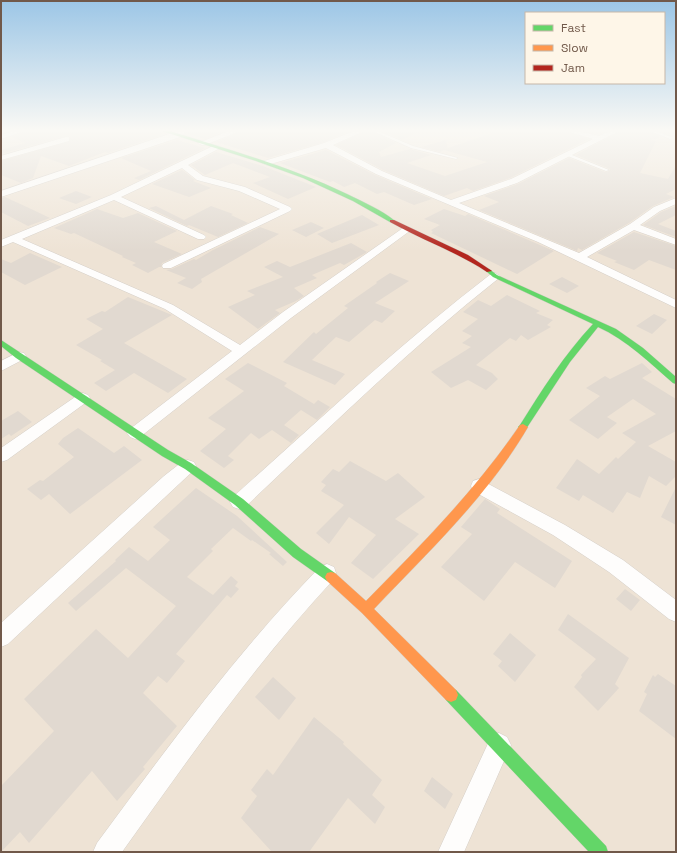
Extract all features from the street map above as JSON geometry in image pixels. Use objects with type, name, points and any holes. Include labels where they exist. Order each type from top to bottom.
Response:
[{"type":"street","points":[[1,194],[69,171]]},
{"type":"street","points":[[1,244],[114,197],[168,171]]},
{"type":"street","points":[[167,266],[287,209],[242,189],[200,178],[191,171]]},
{"type":"street","points":[[286,171],[315,181],[343,194],[406,230],[477,262],[495,276],[613,331],[640,350],[676,381]]},
{"type":"street","points":[[374,171],[580,257],[676,304]]},
{"type":"street","points":[[451,203],[514,180],[532,171]]},
{"type":"street","points":[[114,197],[156,218],[201,237]]},
{"type":"street","points":[[580,257],[633,226],[657,209],[676,201]]},
{"type":"street","points":[[633,226],[676,242]]},
{"type":"street","points":[[135,433],[287,315],[406,230]]},
{"type":"street","points":[[14,239],[169,307],[240,351]]},
{"type":"street","points":[[239,502],[397,357],[465,298],[495,276]]},
{"type":"street","points":[[366,609],[428,544],[479,486],[508,449],[539,403],[550,382],[588,333],[598,323]]},
{"type":"street","points":[[1,342],[19,356],[165,454],[188,466],[239,502],[297,552],[327,573],[366,609],[500,745],[600,852]]},
{"type":"street","points":[[1,367],[19,356]]},
{"type":"street","points":[[1,456],[83,398]]},
{"type":"street","points":[[1,637],[188,466]]},
{"type":"street","points":[[479,486],[559,530],[616,566],[676,612]]},
{"type":"street","points":[[106,852],[243,666],[298,602],[327,573]]},
{"type":"street","points":[[451,852],[500,745]]},
{"type":"shaded area","points":[[1,171],[676,171],[676,852],[1,852]]},
{"type":"building","points":[[1,171],[36,171],[33,178],[21,183],[1,175]]},
{"type":"building","points":[[151,171],[158,171],[139,180],[134,178]]},
{"type":"building","points":[[183,171],[195,180],[193,181],[211,188],[189,197],[152,184]]},
{"type":"building","points":[[199,171],[215,171],[205,175]]},
{"type":"building","points":[[254,171],[275,171],[316,187],[288,199],[253,183],[270,177]]},
{"type":"building","points":[[301,171],[367,171],[432,199],[414,205],[384,192],[377,194],[355,183],[344,187],[333,181],[330,182]]},
{"type":"building","points":[[385,171],[430,171],[445,176],[461,171],[525,171],[510,178],[473,191],[467,188],[444,196]]},
{"type":"building","points":[[544,171],[641,171],[640,173],[668,179],[673,171],[676,171],[676,189],[666,194],[674,197],[653,206],[629,223],[582,250],[578,248],[577,251],[479,210],[499,202],[484,196],[518,184]]},
{"type":"building","points":[[76,191],[92,197],[76,204],[59,198]]},
{"type":"building","points":[[5,197],[50,218],[28,226],[1,212],[1,198]]},
{"type":"building","points":[[156,206],[184,220],[211,206],[233,214],[231,215],[248,223],[218,237],[189,225],[187,226],[149,208]]},
{"type":"building","points":[[676,206],[676,215],[658,224],[676,231],[676,237],[643,225],[661,212]]},
{"type":"building","points":[[97,209],[123,218],[138,213],[177,231],[154,242],[182,254],[162,263],[161,267],[148,273],[132,265],[136,263],[122,257],[123,256],[74,233],[71,234],[54,228]]},
{"type":"building","points":[[444,209],[465,216],[468,214],[554,251],[517,274],[431,233],[433,232],[431,230],[440,225],[424,219]]},
{"type":"building","points":[[362,215],[379,225],[332,243],[317,234]]},
{"type":"building","points":[[311,222],[324,228],[306,237],[292,230]]},
{"type":"building","points":[[260,227],[279,234],[201,279],[202,282],[192,289],[177,283],[186,278],[166,270],[172,269],[194,259],[196,260]]},
{"type":"building","points":[[634,232],[676,246],[676,270],[649,260],[634,270],[597,253]]},
{"type":"building","points":[[351,243],[367,252],[344,265],[340,263],[312,275],[317,278],[294,288],[304,296],[275,310],[280,313],[258,329],[228,307],[255,295],[247,291],[283,277],[264,267],[277,261],[290,267]]},
{"type":"building","points":[[30,253],[62,267],[25,285],[1,272],[1,259],[11,263]]},
{"type":"building","points":[[390,273],[409,281],[375,303],[395,311],[382,323],[375,320],[349,342],[336,337],[312,360],[345,374],[335,385],[283,362],[314,332],[316,334],[348,308],[344,306]]},
{"type":"building","points":[[562,277],[579,286],[567,293],[549,284]]},
{"type":"building","points":[[507,295],[540,311],[536,313],[553,320],[547,325],[551,327],[528,340],[521,335],[516,341],[510,338],[476,365],[492,373],[498,379],[486,390],[468,380],[451,388],[431,372],[471,347],[462,343],[472,336],[462,331],[478,319],[463,312],[478,300],[491,306]]},
{"type":"building","points":[[128,297],[172,315],[124,343],[187,379],[168,393],[134,373],[106,391],[94,383],[115,370],[100,361],[102,360],[76,345],[103,329],[86,319],[102,311],[105,312]]},
{"type":"building","points":[[654,314],[667,320],[652,334],[636,326]]},
{"type":"building","points":[[248,363],[287,383],[284,386],[314,404],[318,400],[330,407],[317,420],[301,410],[284,425],[299,435],[291,443],[272,430],[259,439],[251,433],[228,456],[234,460],[224,468],[200,451],[226,429],[208,418],[244,391],[225,379]]},
{"type":"building","points":[[642,363],[652,372],[642,378],[676,399],[676,431],[648,446],[676,462],[676,476],[666,486],[649,476],[640,498],[627,492],[613,513],[583,495],[579,501],[556,488],[577,459],[599,474],[616,457],[618,459],[636,442],[622,433],[656,414],[633,399],[607,417],[617,423],[598,439],[569,420],[600,396],[586,388],[605,376],[610,379]]},
{"type":"building","points":[[18,411],[32,422],[11,436],[9,434],[1,439],[1,421]]},
{"type":"building","points":[[78,428],[114,453],[124,446],[142,460],[70,514],[49,494],[41,500],[27,489],[40,480],[43,481],[74,457],[58,444],[63,438]]},
{"type":"building","points":[[350,461],[386,481],[398,473],[425,497],[395,519],[419,534],[373,579],[351,563],[376,535],[349,517],[329,544],[316,533],[344,505],[321,491],[326,485],[321,482],[333,469],[339,472]]},
{"type":"building","points":[[676,487],[676,525],[661,517]]},
{"type":"building","points":[[196,488],[237,516],[287,562],[283,566],[269,554],[271,553],[233,528],[211,549],[213,551],[187,577],[213,595],[231,576],[238,582],[235,586],[239,589],[231,598],[227,595],[176,654],[185,661],[167,683],[158,676],[143,693],[177,726],[143,767],[145,769],[117,801],[92,771],[29,843],[20,832],[1,852],[1,786],[54,731],[24,699],[96,629],[128,658],[176,606],[126,568],[76,611],[68,603],[116,561],[115,560],[129,547],[148,561],[170,540],[153,527]]},
{"type":"building","points":[[485,499],[500,509],[497,513],[572,561],[555,588],[515,562],[484,601],[441,567],[472,534],[461,527]]},
{"type":"building","points":[[625,589],[640,600],[631,611],[616,599]]},
{"type":"building","points":[[568,614],[629,658],[615,684],[619,688],[598,711],[574,687],[582,677],[581,675],[596,659],[558,630]]},
{"type":"building","points":[[510,633],[536,655],[515,682],[498,666],[502,661],[493,654]]},
{"type":"building","points":[[658,674],[676,686],[676,739],[639,711],[647,694],[644,692],[653,675],[655,677]]},
{"type":"building","points":[[273,677],[296,698],[279,720],[255,697]]},
{"type":"building","points":[[314,717],[344,742],[343,744],[382,780],[372,795],[385,807],[375,824],[348,798],[309,852],[272,852],[241,818],[257,796],[251,790],[267,769],[273,775]]},
{"type":"building","points":[[432,777],[453,794],[445,809],[424,791]]},
{"type":"traffic: fast","points":[[288,171],[327,186],[392,221]]},
{"type":"traffic: fast","points":[[489,271],[495,276],[613,331],[640,350],[676,381]]},
{"type":"traffic: fast","points":[[523,427],[567,360],[598,323]]},
{"type":"traffic: fast","points":[[1,342],[19,356],[165,453],[188,466],[239,502],[297,553],[331,577]]},
{"type":"traffic: fast","points":[[451,695],[600,852]]},
{"type":"traffic: slow","points":[[366,609],[469,500],[506,452],[523,427]]},
{"type":"traffic: slow","points":[[331,577],[366,609],[451,695]]},
{"type":"traffic: jam","points":[[392,221],[478,263],[489,271]]}]
